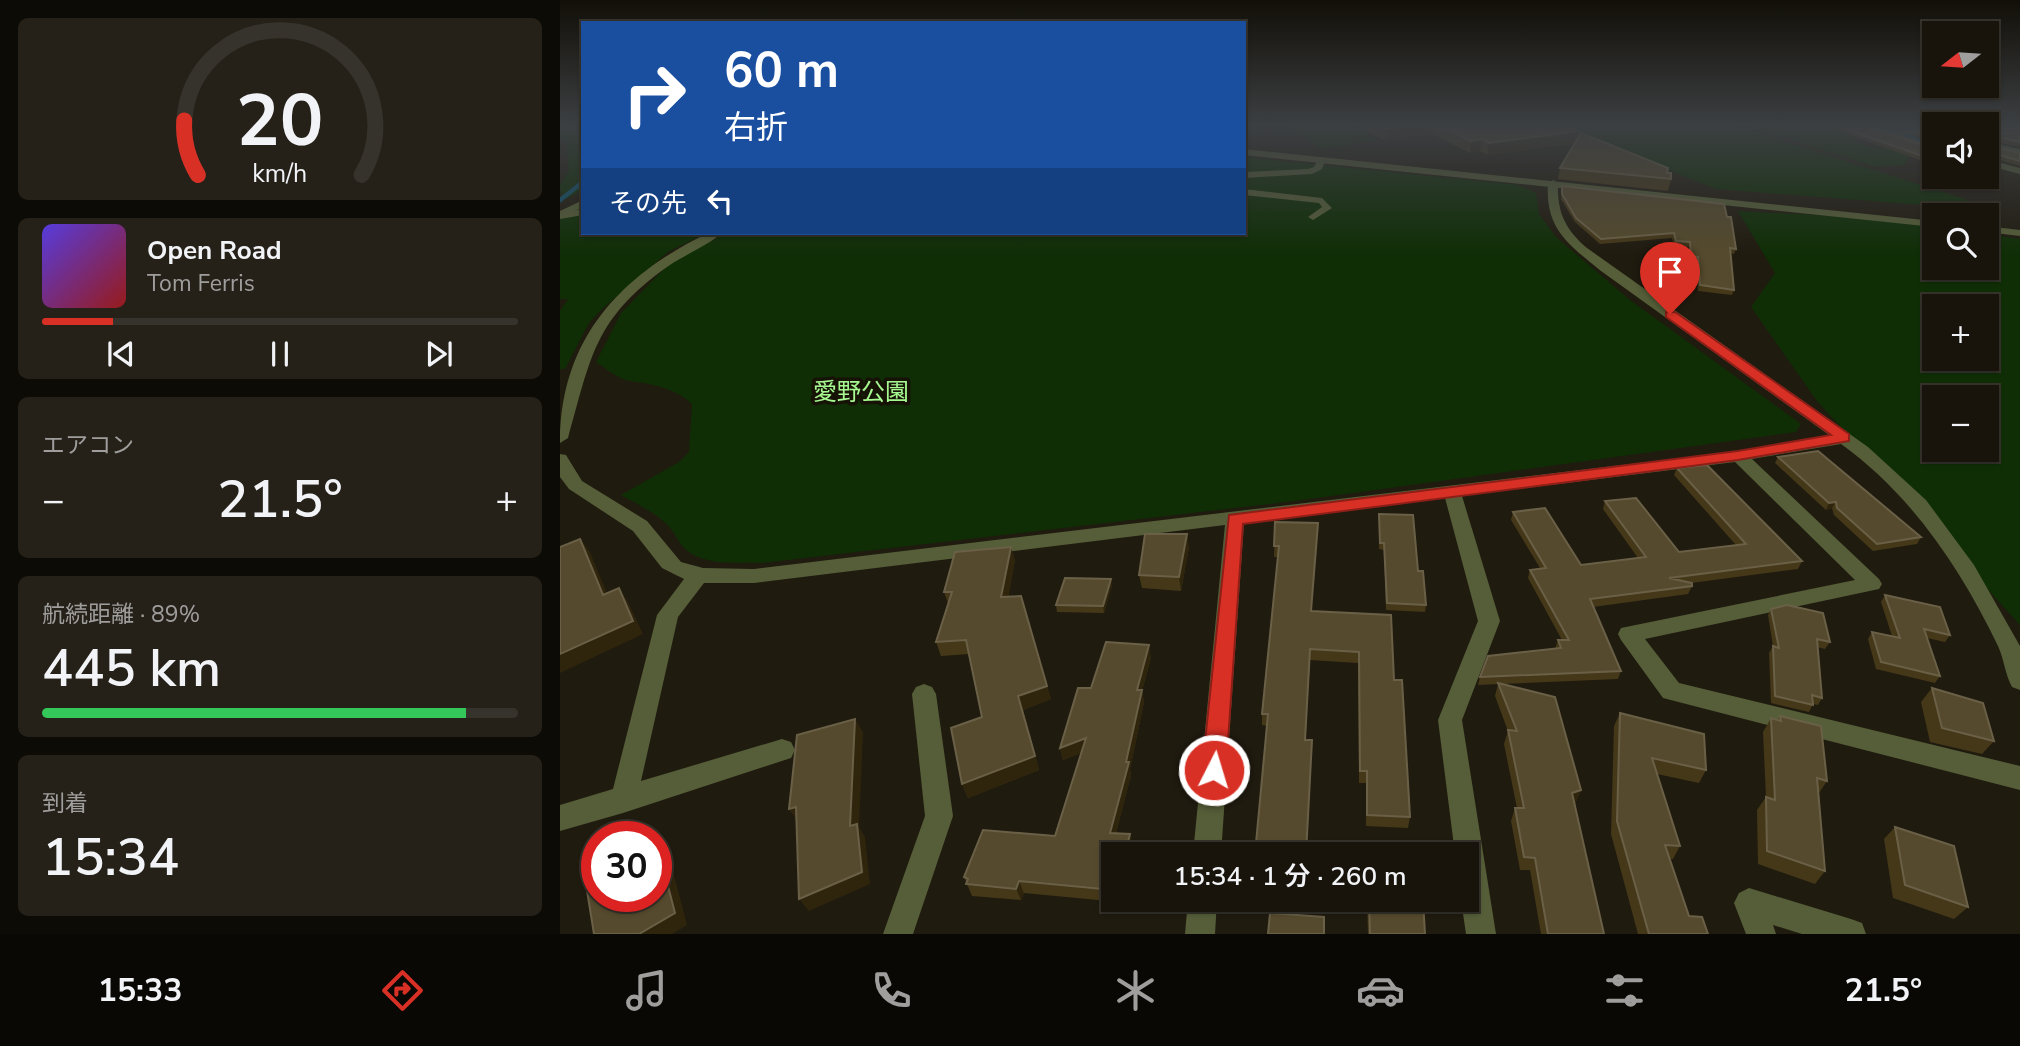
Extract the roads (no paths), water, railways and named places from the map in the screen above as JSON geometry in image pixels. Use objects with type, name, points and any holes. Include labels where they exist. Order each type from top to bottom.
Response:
[{"type":"street","points":[[1405,168],[1922,223]]},
{"type":"street","points":[[1553,183],[1553,218],[1571,239],[1605,268],[1844,438],[1919,504],[1967,570],[2010,648],[2020,680]]},
{"type":"street","points":[[560,215],[581,204]]},
{"type":"street","points":[[560,215],[581,212]]},
{"type":"street","points":[[1999,231],[2020,233]]},
{"type":"street","points":[[560,438],[588,344],[603,320],[671,256],[712,235]]},
{"type":"street","points":[[560,460],[564,480],[640,526],[673,566],[699,575],[754,576],[1738,456],[1844,438]]},
{"type":"street","points":[[1738,456],[1871,584],[1629,634],[1671,691],[2020,778]]},
{"type":"street","points":[[1452,491],[1489,621],[1450,720],[1481,934]]},
{"type":"street","points":[[1208,842],[1235,519]]},
{"type":"street","points":[[623,801],[668,615],[699,575]]},
{"type":"street","points":[[898,934],[939,816],[924,694]]},
{"type":"street","points":[[560,818],[623,801],[782,750]]},
{"type":"street","points":[[1761,934],[1749,903],[1852,934]]},
{"type":"street","points":[[1200,934],[1202,912]]},
{"type":"lane","points":[[1246,175],[1309,173],[1319,168]]},
{"type":"lane","points":[[1246,192],[1322,201],[1327,208],[1313,217]]},
{"type":"waterway","points":[[560,200],[581,184]]},
{"type":"park label","name":"愛野公園","points":[[861,392]]}]
